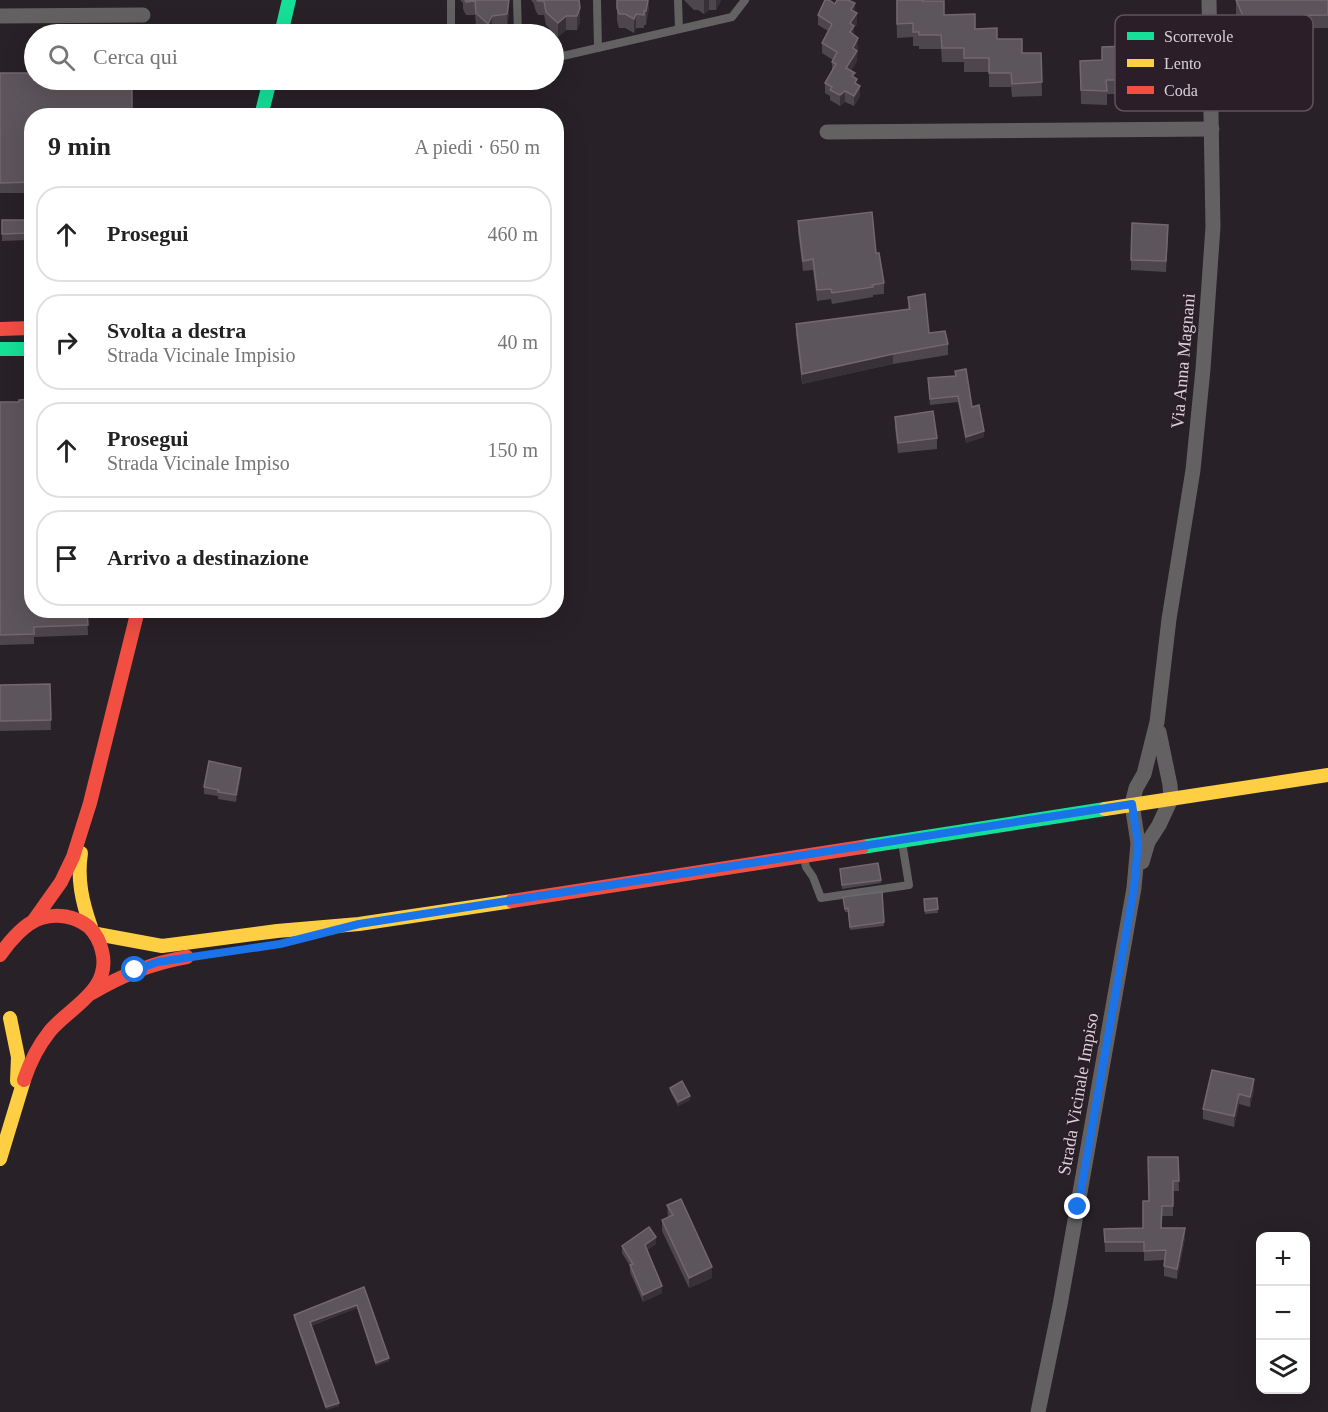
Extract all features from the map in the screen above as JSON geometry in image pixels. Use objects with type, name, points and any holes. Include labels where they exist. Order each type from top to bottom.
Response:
[{"type":"main road","points":[[283,24],[289,0]]},
{"type":"main road","points":[[263,108],[268,90]]},
{"type":"main road","points":[[0,329],[24,328]]},
{"type":"main road","points":[[0,349],[24,349]]},
{"type":"main road","points":[[1,953],[34,920],[68,870],[90,803],[136,618]]},
{"type":"main road","points":[[34,920],[66,916],[76,919],[94,931],[162,946],[277,931],[359,924],[1328,775]]},
{"type":"main road","points":[[90,803],[78,874],[79,893],[104,951],[100,980],[92,993]]},
{"type":"main road","points":[[226,952],[280,944],[359,924]]},
{"type":"main road","points":[[9,1124],[33,1056],[47,1035],[65,1016],[92,993],[125,974],[147,965],[204,955]]},
{"type":"main road","points":[[5,1014],[30,1024],[52,1022],[65,1016]]},
{"type":"main road","points":[[0,1159],[19,1067],[18,1051],[5,1014]]},
{"type":"street","name":"Via Anna Magnani","points":[[1209,0],[1209,15]]},
{"type":"street","points":[[0,16],[53,8],[143,15]]},
{"type":"street","name":"Via Anna Magnani","points":[[1132,804],[1136,788],[1144,774],[1157,722],[1169,619],[1193,470],[1213,227],[1212,111]]},
{"type":"street","points":[[826,132],[1212,129]]},
{"type":"street","name":"Via Anna Magnani","points":[[1157,722],[1171,799]]},
{"type":"street","points":[[1134,888],[1148,842],[1171,799]]},
{"type":"street","points":[[1132,804],[1138,843],[1134,888]]},
{"type":"street","name":"Strada Vicinale Impiso","points":[[1038,1412],[1060,1305],[1134,888]]},
{"type":"lane","points":[[451,0],[451,24]]},
{"type":"lane","points":[[517,0],[518,24]]},
{"type":"lane","points":[[597,0],[598,48]]},
{"type":"lane","points":[[678,0],[678,29]]},
{"type":"lane","points":[[564,56],[732,17],[745,0]]},
{"type":"lane","points":[[804,856],[806,867],[813,877],[821,898],[909,885],[902,840]]},
{"type":"building","points":[[465,0],[509,0],[507,14],[492,16],[488,24],[476,13],[475,1],[466,2]]},
{"type":"building","points":[[537,0],[579,0],[580,8],[577,16],[566,16],[558,23],[546,12],[544,1]]},
{"type":"building","points":[[617,0],[648,0],[646,11],[644,15],[636,14],[634,19],[625,14],[619,14]]},
{"type":"building","points":[[825,0],[835,4],[837,0],[848,0],[855,3],[851,10],[857,13],[850,23],[854,26],[850,32],[858,38],[853,48],[857,51],[846,68],[855,73],[852,76],[857,79],[855,83],[860,86],[854,96],[845,91],[840,95],[830,90],[832,87],[825,83],[836,64],[832,62],[837,52],[822,43],[832,24],[818,15]]},
{"type":"building","points":[[897,0],[944,1],[944,15],[975,14],[975,29],[997,28],[997,39],[1022,39],[1022,53],[1041,53],[1042,82],[1012,84],[1011,73],[989,73],[989,58],[964,58],[964,48],[942,48],[941,35],[919,35],[919,32],[913,32],[913,23],[897,24]]},
{"type":"building","points":[[1236,0],[1328,0],[1328,15],[1243,15]]},
{"type":"building","points":[[1115,46],[1115,80],[1106,80],[1107,91],[1081,90],[1080,61],[1102,60],[1102,47]]},
{"type":"building","points":[[0,73],[24,73],[24,90],[132,90],[132,108],[24,108],[24,182],[0,183]]},
{"type":"building","points":[[872,212],[876,253],[879,253],[884,283],[872,285],[873,287],[832,293],[831,289],[817,290],[813,259],[803,261],[798,221]]},
{"type":"building","points":[[2,220],[24,220],[24,233],[2,234]]},
{"type":"building","points":[[1132,223],[1168,225],[1166,261],[1131,260]]},
{"type":"building","points":[[925,294],[929,333],[945,331],[948,344],[802,374],[796,324],[910,309],[908,297]]},
{"type":"building","points":[[966,369],[972,407],[979,405],[984,431],[966,437],[958,396],[930,399],[928,378],[956,376],[955,371]]},
{"type":"building","points":[[19,400],[24,400],[24,618],[88,618],[88,625],[34,627],[34,634],[0,635],[0,402],[19,402]]},
{"type":"building","points":[[933,411],[937,438],[898,443],[895,417]]},
{"type":"building","points":[[50,684],[51,720],[0,721],[0,685]]},
{"type":"building","points":[[209,761],[241,768],[236,795],[204,787]]},
{"type":"building","points":[[878,863],[881,880],[842,885],[840,869]]},
{"type":"building","points":[[882,892],[884,922],[850,927],[848,908],[845,909],[843,897]]},
{"type":"building","points":[[937,898],[938,909],[925,911],[924,899]]},
{"type":"building","points":[[1212,1070],[1254,1079],[1250,1097],[1239,1094],[1234,1116],[1203,1109]]},
{"type":"building","points":[[682,1081],[690,1096],[678,1102],[670,1088]]},
{"type":"building","points":[[1148,1157],[1178,1157],[1179,1181],[1173,1181],[1173,1206],[1162,1206],[1161,1228],[1185,1228],[1177,1269],[1164,1266],[1166,1250],[1144,1251],[1144,1242],[1105,1242],[1104,1229],[1143,1228],[1143,1201],[1149,1201]]},
{"type":"building","points":[[681,1199],[712,1267],[689,1278],[662,1220],[673,1215],[667,1205]]},
{"type":"building","points":[[649,1227],[656,1237],[645,1245],[662,1286],[643,1295],[630,1265],[633,1264],[622,1246]]},
{"type":"building","points":[[364,1287],[389,1358],[376,1363],[357,1305],[310,1322],[339,1403],[326,1407],[294,1315]]},
{"type":"traffic: fast","points":[[283,24],[289,0]]},
{"type":"traffic: fast","points":[[263,108],[268,90]]},
{"type":"traffic: fast","points":[[0,349],[24,349]]},
{"type":"traffic: fast","points":[[862,847],[1105,809]]},
{"type":"traffic: slow","points":[[1105,809],[1328,775]]},
{"type":"traffic: slow","points":[[81,853],[81,890],[91,927]]},
{"type":"traffic: slow","points":[[97,934],[162,946],[277,931],[359,924],[512,901]]},
{"type":"traffic: slow","points":[[10,1018],[18,1057],[17,1081]]},
{"type":"traffic: slow","points":[[0,1159],[24,1080]]},
{"type":"traffic: jam","points":[[0,329],[24,328]]},
{"type":"traffic: jam","points":[[34,920],[61,882],[73,857],[90,803],[136,618]]},
{"type":"traffic: jam","points":[[512,901],[862,847]]},
{"type":"traffic: jam","points":[[0,955],[23,928],[35,920],[53,916],[66,916],[84,923],[94,932],[102,951],[101,977],[95,987],[50,1031],[35,1054],[24,1080]]},
{"type":"traffic: jam","points":[[92,993],[138,970],[187,957]]},
{"type":"route","points":[[135,970],[158,962],[280,944],[359,924],[1132,804],[1138,843],[1134,888],[1078,1207]]}]
